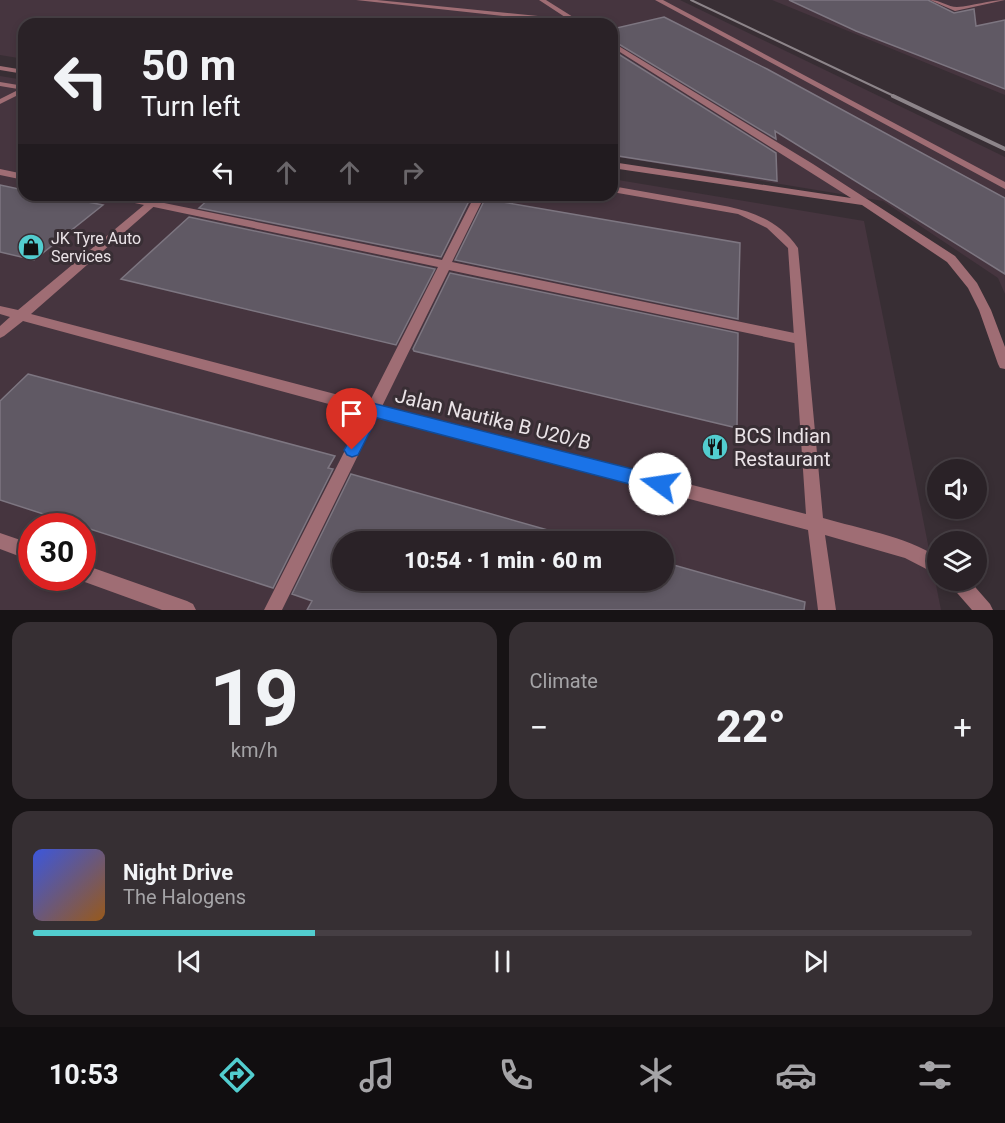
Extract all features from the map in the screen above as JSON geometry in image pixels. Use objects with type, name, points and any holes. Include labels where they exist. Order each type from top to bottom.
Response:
[{"type":"street","points":[[359,0],[531,18]]},
{"type":"street","points":[[542,0],[571,18]]},
{"type":"street","points":[[658,0],[1005,186]]},
{"type":"street","points":[[933,0],[955,9],[1002,0]]},
{"type":"street","points":[[975,0],[984,3]]},
{"type":"street","points":[[618,48],[951,259],[973,286],[985,310],[1005,364]]},
{"type":"street","points":[[0,68],[18,71]]},
{"type":"street","points":[[0,84],[18,88]]},
{"type":"street","points":[[0,102],[18,92]]},
{"type":"street","points":[[618,166],[866,203]]},
{"type":"street","points":[[0,172],[18,176]]},
{"type":"street","points":[[618,190],[741,211],[758,217],[773,227],[785,236],[793,248],[815,524],[827,610]]},
{"type":"street","points":[[138,201],[800,339]]},
{"type":"street","points":[[0,333],[155,201]]},
{"type":"street","points":[[273,610],[477,201]]},
{"type":"street","name":"Jalan Nautika B U20/B","points":[[0,310],[372,410],[815,524],[905,550],[927,560]]},
{"type":"street","points":[[0,541],[18,548]]},
{"type":"street","points":[[96,577],[187,610]]},
{"type":"street","points":[[967,591],[984,610]]},
{"type":"shaded area","points":[[0,0],[680,0],[1005,157],[1005,294],[998,278],[883,201],[618,157],[618,18],[18,18],[18,58],[0,55]]},
{"type":"shaded area","points":[[772,0],[1005,0],[1005,95]]},
{"type":"shaded area","points":[[0,76],[18,79],[18,201],[618,201],[618,180],[864,221],[927,539],[927,591],[937,591],[941,610],[0,610]]},
{"type":"building","points":[[789,0],[928,0],[954,13],[974,9],[976,26],[1005,20],[1005,89],[856,31]]},
{"type":"building","points":[[664,17],[767,69],[1005,198],[1005,274],[775,131],[776,139],[618,44],[618,28]]},
{"type":"building","points":[[618,54],[776,153],[777,181],[618,156]]},
{"type":"building","points":[[0,185],[18,189],[18,201],[83,201],[103,205],[34,260],[0,252]]},
{"type":"building","points":[[207,201],[469,201],[441,257],[199,208]]},
{"type":"building","points":[[484,201],[497,201],[740,243],[738,319],[455,260]]},
{"type":"building","points":[[189,217],[435,269],[396,345],[121,279]]},
{"type":"building","points":[[450,273],[738,333],[737,428],[414,351]]},
{"type":"building","points":[[28,374],[335,456],[328,468],[333,469],[273,588],[96,531],[96,513],[40,513],[0,500],[0,401]]},
{"type":"building","points":[[351,474],[551,531],[332,531],[332,591],[674,591],[674,565],[805,602],[804,610],[307,610],[312,601],[292,594]]},
{"type":"railway","points":[[691,0],[896,97]]},
{"type":"railway","points":[[893,96],[1005,149]]},
{"type":"place","name":"JK Tyre Auto Services","points":[[31,247]]},
{"type":"place","name":"BCS Indian Restaurant","points":[[715,447]]},
{"type":"route","points":[[352,450],[372,410],[660,484]]}]
